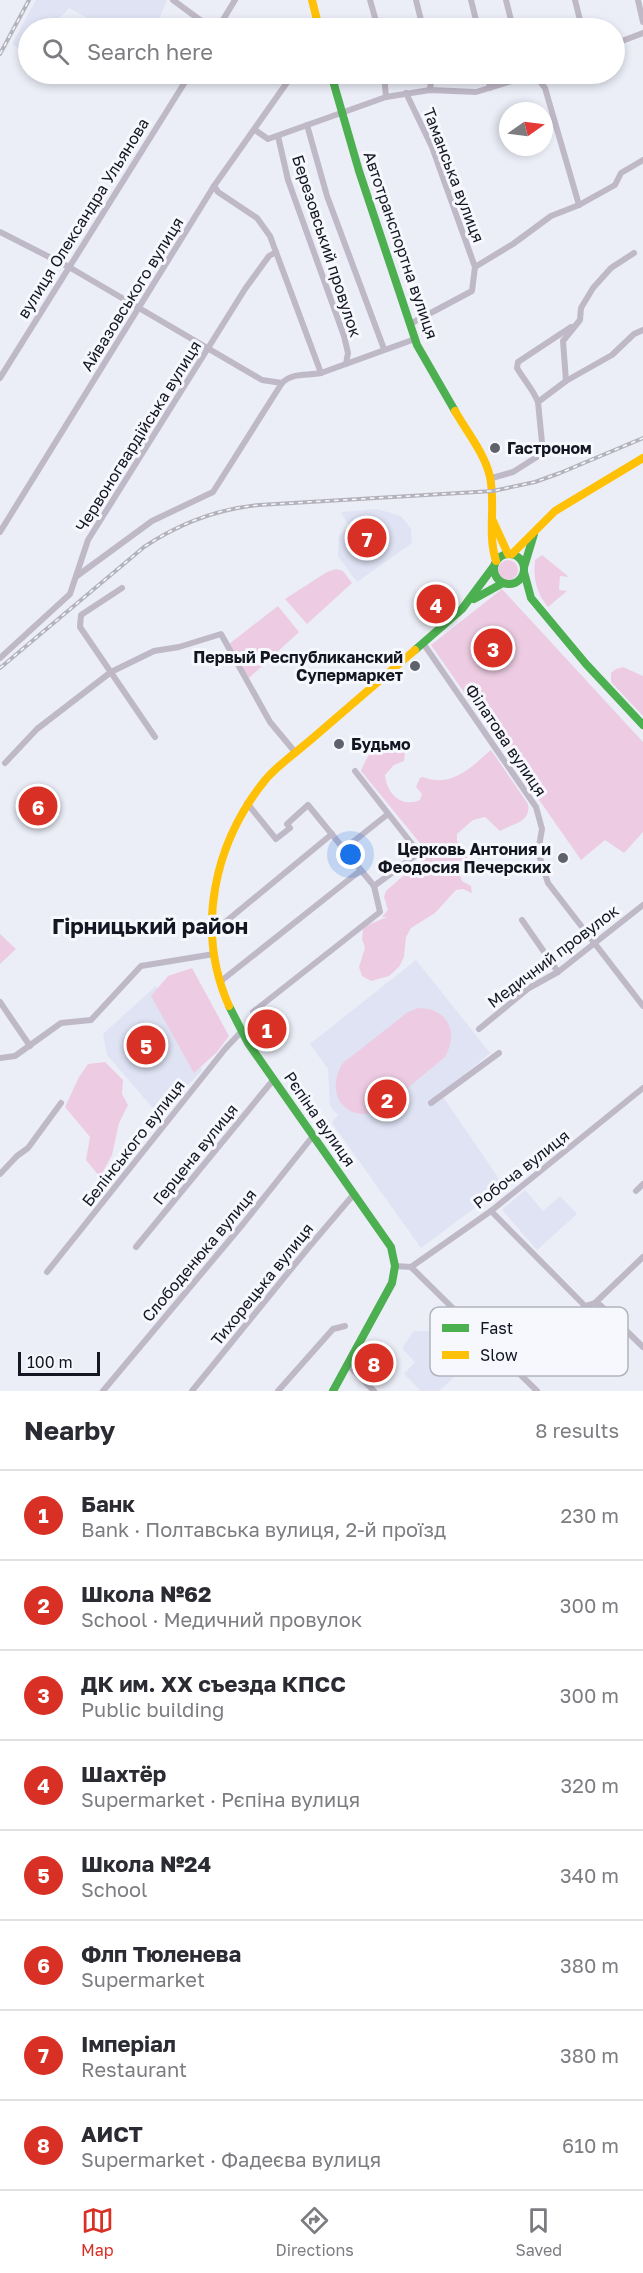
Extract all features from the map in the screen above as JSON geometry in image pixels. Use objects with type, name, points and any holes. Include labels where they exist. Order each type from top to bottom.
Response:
[{"type":"street","points":[[173,0],[197,18]]},
{"type":"street","points":[[224,18],[235,0]]},
{"type":"street","points":[[312,0],[316,18]]},
{"type":"street","points":[[370,0],[375,18]]},
{"type":"street","points":[[416,0],[420,18]]},
{"type":"street","points":[[471,0],[476,18]]},
{"type":"street","points":[[507,0],[511,18]]},
{"type":"street","points":[[575,0],[580,18]]},
{"type":"street","points":[[638,0],[643,22]]},
{"type":"street","points":[[625,40],[643,33]]},
{"type":"street","name":"вулиця Олександра Ульянова","points":[[0,378],[183,84]]},
{"type":"street","name":"Айвазовського вулиця","points":[[0,532],[214,186],[286,84]]},
{"type":"street","name":"Автотранспортна вулиця","points":[[335,84],[362,182],[415,339],[492,478],[490,542],[495,564]]},
{"type":"street","points":[[385,84],[386,97]]},
{"type":"street","name":"Таманська вулиця","points":[[430,90],[431,84]]},
{"type":"street","points":[[489,84],[490,88]]},
{"type":"street","points":[[255,130],[268,139],[386,97],[430,90],[476,92],[498,84]]},
{"type":"street","points":[[542,84],[545,88],[579,205]]},
{"type":"street","name":"Таманська вулиця","points":[[406,93],[432,147],[476,267]]},
{"type":"street","points":[[307,124],[327,196],[384,349]]},
{"type":"street","name":"Березовський провулок","points":[[278,136],[288,180],[344,336],[348,353],[346,364]]},
{"type":"street","points":[[410,324],[472,291],[476,267],[551,216],[579,205],[615,185],[621,173],[643,160]]},
{"type":"street","points":[[214,186],[218,192],[257,218],[270,236],[321,373]]},
{"type":"street","points":[[0,232],[69,267],[262,380],[282,383]]},
{"type":"street","name":"Червоногвардійська вулиця","points":[[0,658],[70,594],[88,540],[245,289],[269,256],[276,252]]},
{"type":"street","points":[[566,381],[563,341],[580,320],[581,308],[593,288],[611,268],[634,253]]},
{"type":"street","points":[[492,478],[513,472],[543,453],[538,402],[534,390],[523,380],[517,368],[518,362],[580,320]]},
{"type":"street","points":[[538,402],[566,381],[612,355],[634,334],[643,330]]},
{"type":"street","points":[[76,576],[152,521],[213,492],[282,383],[288,378],[321,373],[415,339]]},
{"type":"street","points":[[643,458],[588,489],[555,511],[510,554],[500,557],[495,564],[497,579],[531,598],[586,664],[643,725]]},
{"type":"street","points":[[491,518],[510,554],[520,559],[531,598]]},
{"type":"street","points":[[462,609],[478,595],[505,584],[515,584],[521,579],[526,555],[537,529]]},
{"type":"street","name":"Рєпіна вулиця","points":[[395,1266],[391,1247],[241,1032],[221,981],[214,954],[212,933],[214,880],[225,843],[247,803],[268,777],[462,609],[495,564]]},
{"type":"street","points":[[122,588],[81,615],[80,627],[154,737]]},
{"type":"street","points":[[5,763],[37,729],[110,672],[154,651],[179,647],[221,634],[270,722],[296,752]]},
{"type":"street","name":"Філатова вулиця","points":[[423,643],[536,807],[542,830],[538,852],[548,883],[643,1006]]},
{"type":"street","points":[[355,771],[419,854],[374,886]]},
{"type":"street","points":[[247,803],[276,839],[290,828],[286,824],[308,805],[374,886],[380,912],[253,1012]]},
{"type":"street","points":[[344,849],[388,814]]},
{"type":"street","points":[[212,933],[332,834]]},
{"type":"street","points":[[221,981],[361,870]]},
{"type":"street","name":"Медичний провулок","points":[[479,1029],[529,988],[558,972],[643,905]]},
{"type":"street","points":[[522,920],[558,972]]},
{"type":"street","points":[[0,1058],[15,1056],[61,1023],[91,1020],[141,966],[214,954]]},
{"type":"street","points":[[0,1002],[30,1046]]},
{"type":"street","name":"Белінського вулиця","points":[[47,1272],[241,1032]]},
{"type":"street","points":[[431,1103],[499,1053]]},
{"type":"street","name":"Герцена вулиця","points":[[136,1247],[274,1079]]},
{"type":"street","name":"Робоча вулиця","points":[[411,1267],[491,1211],[643,1088]]},
{"type":"street","points":[[0,1174],[16,1156],[27,1148],[61,1103]]},
{"type":"street","name":"Слободенюка вулиця","points":[[103,1391],[243,1224],[313,1136]]},
{"type":"street","points":[[636,1191],[643,1184]]},
{"type":"street","name":"Тихорецька вулиця","points":[[192,1391],[354,1194]]},
{"type":"street","points":[[491,1211],[585,1306],[595,1303],[643,1257]]},
{"type":"street","points":[[333,1391],[392,1283],[395,1266],[411,1267],[452,1307]]},
{"type":"street","points":[[595,1303],[599,1307]]},
{"type":"street","points":[[278,1391],[333,1329],[345,1326]]},
{"type":"street","points":[[628,1332],[642,1345]]},
{"type":"street","points":[[347,1364],[374,1391]]},
{"type":"street","points":[[522,1376],[537,1391]]},
{"type":"shaded area","points":[[36,0],[167,0],[159,18],[88,18],[69,8],[60,18],[26,18]]},
{"type":"shaded area","points":[[18,33],[18,48],[12,44]]},
{"type":"shaded area","points":[[377,509],[401,516],[411,529],[412,543],[357,582],[338,556],[339,536],[349,526],[341,512]]},
{"type":"shaded area","points":[[542,555],[569,577],[560,576],[559,590],[567,591],[548,607],[538,590],[534,573],[535,560]]},
{"type":"shaded area","points":[[508,560],[515,563],[518,570],[515,577],[508,580],[501,577],[498,570],[501,563]]},
{"type":"shaded area","points":[[336,569],[343,571],[352,583],[307,624],[285,599],[327,572]]},
{"type":"shaded area","points":[[502,589],[643,742],[643,832],[624,853],[605,840],[581,860],[431,645]]},
{"type":"shaded area","points":[[278,606],[299,632],[249,678],[229,644]]},
{"type":"shaded area","points":[[623,667],[643,676],[643,716],[611,682],[611,673]]},
{"type":"shaded area","points":[[393,738],[402,743],[405,753],[404,761],[394,765],[385,775],[388,788],[401,800],[413,802],[420,800],[422,794],[416,787],[420,778],[443,780],[452,778],[468,769],[491,750],[528,804],[528,810],[527,815],[520,822],[500,831],[485,817],[473,820],[457,834],[457,841],[473,859],[471,866],[462,870],[460,875],[462,881],[471,886],[472,893],[463,889],[456,890],[435,913],[411,928],[406,937],[404,957],[399,967],[389,976],[371,981],[362,976],[359,967],[365,948],[362,939],[363,929],[387,917],[382,917],[388,910],[384,897],[386,891],[421,860],[424,848],[361,771],[373,750],[387,739]]},
{"type":"shaded area","points":[[0,934],[16,949],[0,964]]},
{"type":"shaded area","points":[[416,960],[490,1053],[441,1094],[504,1186],[421,1248],[332,1123],[338,1115],[330,1106],[328,1069],[310,1044]]},
{"type":"shaded area","points":[[192,968],[229,1036],[217,1052],[194,1073],[151,996],[168,976]]},
{"type":"shaded area","points":[[156,986],[202,1070],[159,1115],[107,1055],[103,1034]]},
{"type":"shaded area","points":[[418,1008],[437,1012],[448,1023],[451,1039],[445,1057],[381,1110],[369,1114],[349,1110],[337,1095],[337,1075],[343,1063],[408,1012]]},
{"type":"shaded area","points":[[105,1062],[123,1080],[122,1094],[128,1105],[119,1123],[112,1155],[100,1177],[86,1160],[90,1137],[65,1107],[79,1077],[88,1064]]},
{"type":"shaded area","points":[[525,1190],[543,1211],[560,1196],[577,1214],[537,1250],[502,1210]]},
{"type":"shaded area","points":[[414,1331],[429,1331],[430,1376],[455,1376],[439,1391],[421,1391],[404,1374],[415,1362],[402,1348]]},
{"type":"railway","points":[[19,18],[29,0]]},
{"type":"railway","points":[[0,54],[18,20]]},
{"type":"railway","points":[[0,668],[144,547],[199,518],[259,505],[493,491],[535,482],[643,438]]},
{"type":"traffic: fast","points":[[334,84],[359,171],[417,345],[455,411]]},
{"type":"traffic: fast","points":[[524,567],[534,534]]},
{"type":"traffic: fast","points":[[509,554],[520,558],[524,569],[520,580],[509,584],[498,580],[494,569],[498,558],[509,554]]},
{"type":"traffic: fast","points":[[415,650],[462,609],[494,566]]},
{"type":"traffic: fast","points":[[524,572],[531,598],[586,664],[643,725]]},
{"type":"traffic: fast","points":[[474,599],[503,583]]},
{"type":"traffic: fast","points":[[229,1006],[248,1043],[391,1247],[395,1266],[392,1283],[333,1391]]},
{"type":"traffic: slow","points":[[312,0],[316,18]]},
{"type":"traffic: slow","points":[[455,411],[488,468],[492,488],[492,540],[496,561]]},
{"type":"traffic: slow","points":[[512,554],[555,511],[643,458]]},
{"type":"traffic: slow","points":[[493,521],[508,554]]},
{"type":"traffic: slow","points":[[229,1006],[219,977],[213,947],[212,917],[215,888],[222,859],[248,804],[271,773],[415,650]]},
{"type":"place","name":"Гастроном","points":[[495,448]]},
{"type":"place","name":"Імперіал","points":[[367,538]]},
{"type":"place","name":"Шахтёр","points":[[436,604]]},
{"type":"place","name":"ДК им. XX съезда КПСС","points":[[493,648]]},
{"type":"place","name":"Первый Республиканский Супермаркет","points":[[415,666]]},
{"type":"place","name":"Будьмо","points":[[339,744]]},
{"type":"place","name":"Флп Тюленева","points":[[38,806]]},
{"type":"place","name":"Церковь Антония и Феодосия Печерских","points":[[563,858]]},
{"type":"place","name":"Банк","points":[[267,1029]]},
{"type":"place","name":"Школа №24","points":[[146,1045]]},
{"type":"place","name":"Школа №62","points":[[387,1099]]},
{"type":"place","name":"АИСТ","points":[[374,1363]]},
{"type":"district","name":"Гірницький район","points":[[150,925]]}]
